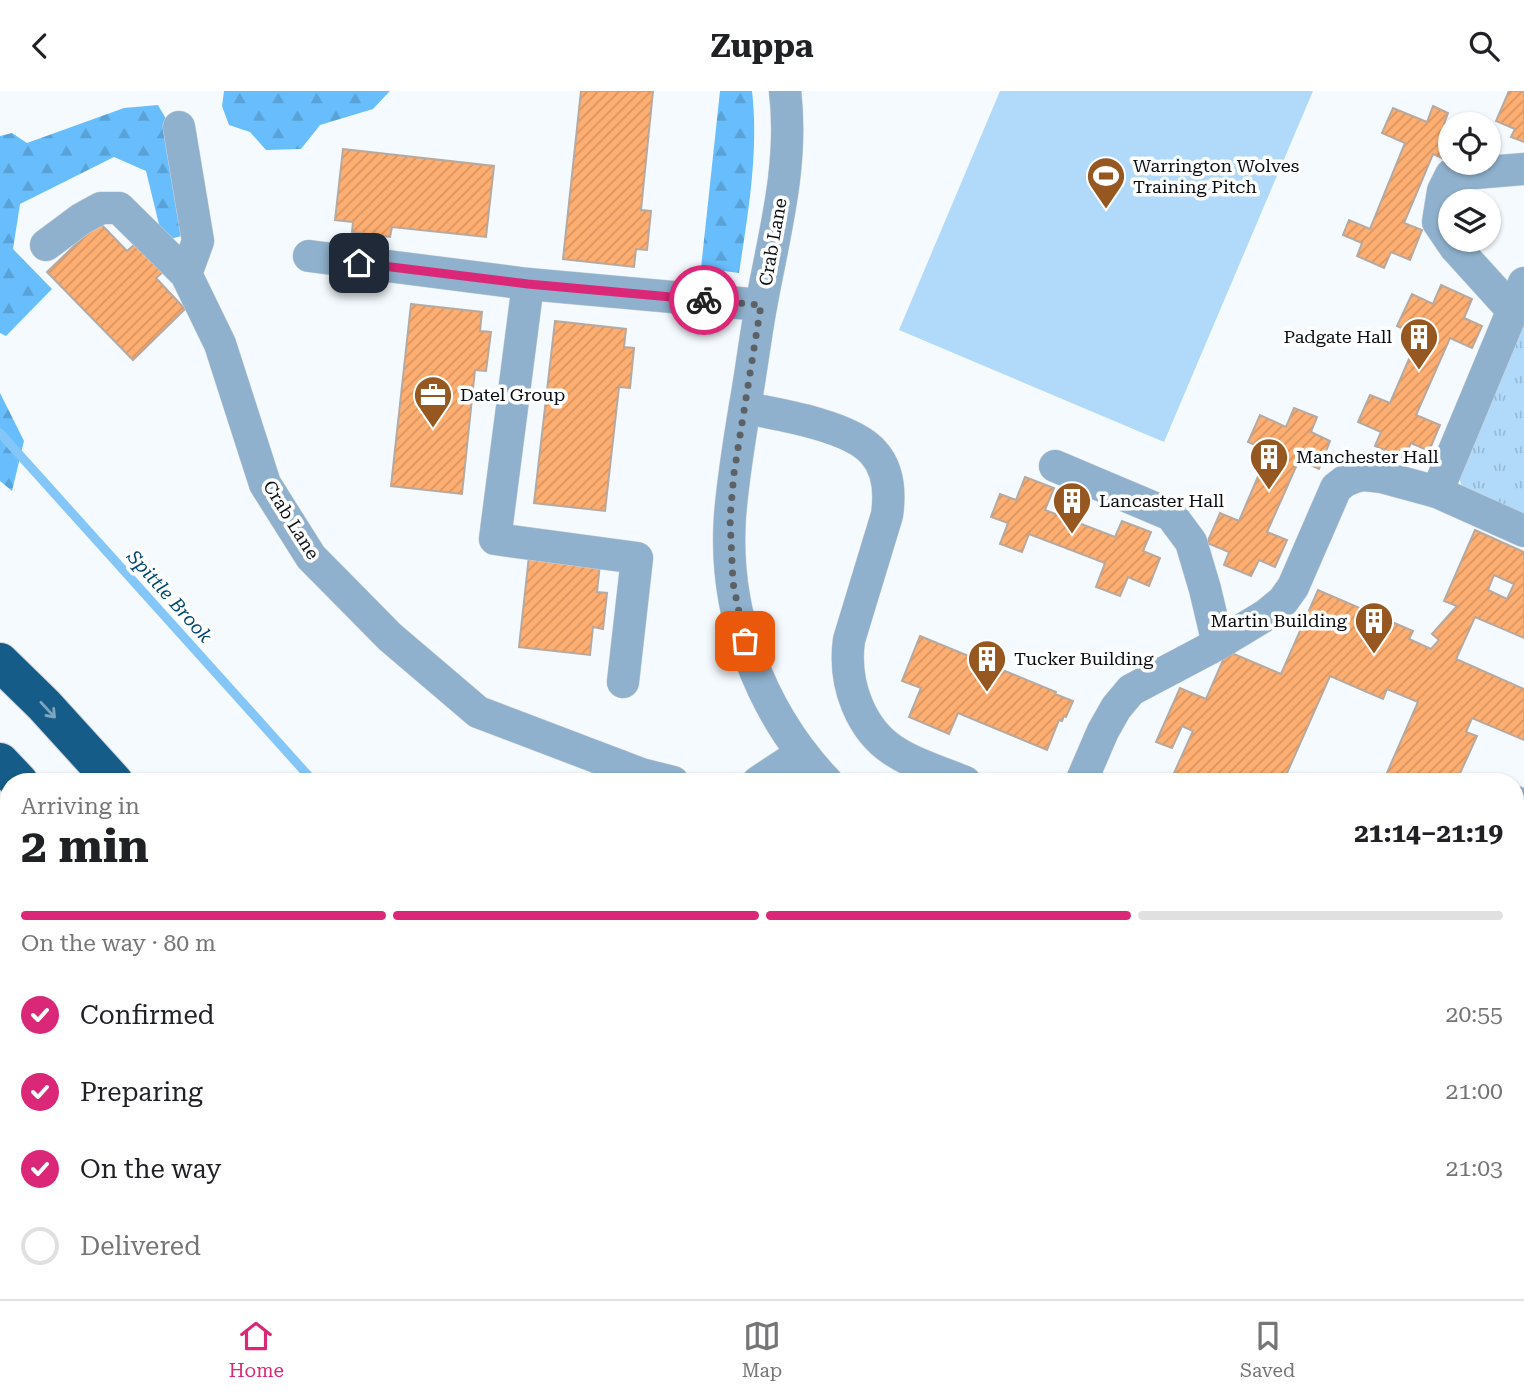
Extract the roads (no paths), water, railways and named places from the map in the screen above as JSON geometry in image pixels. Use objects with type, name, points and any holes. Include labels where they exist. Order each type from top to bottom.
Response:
[{"type":"highway","points":[[0,662],[44,705],[106,773]]},
{"type":"street","name":"Crab Lane","points":[[785,91],[787,150],[777,235],[761,305],[745,408],[730,518],[730,550],[736,603],[756,675],[785,728],[819,773]]},
{"type":"street","points":[[179,127],[198,241],[186,274]]},
{"type":"street","points":[[1437,492],[1518,297],[1455,247],[1438,222],[1443,191],[1451,175],[1524,169]]},
{"type":"street","name":"Crab Lane","points":[[46,245],[101,208],[119,208],[186,274],[220,344],[265,484],[311,557],[390,637],[478,712],[627,773]]},
{"type":"street","points":[[309,256],[528,284],[761,305]]},
{"type":"street","points":[[528,284],[495,539],[637,558],[624,682]]},
{"type":"street","points":[[745,408],[835,430],[872,450],[882,465],[889,499],[887,515],[849,640],[847,663],[850,685],[862,716],[883,743],[900,755],[943,773]]},
{"type":"street","points":[[1055,466],[1171,515],[1191,542],[1218,644]]},
{"type":"street","points":[[1085,773],[1103,731],[1116,708],[1131,690],[1218,644],[1266,615],[1283,601],[1293,587],[1336,488],[1345,481],[1364,475],[1373,476],[1437,492],[1524,531]]},
{"type":"street","points":[[772,773],[802,753]]},
{"type":"waterway","name":"Spittle Brook","points":[[0,433],[306,773]]},
{"type":"place","name":"Warrington Wolves Training Pitch","points":[[1106,210]]},
{"type":"place","name":"Padgate Hall","points":[[1419,371]]},
{"type":"place","name":"Datel Group","points":[[433,429]]},
{"type":"place","name":"Manchester Hall","points":[[1269,491]]},
{"type":"place","name":"Lancaster Hall","points":[[1072,535]]},
{"type":"place","name":"Martin Building","points":[[1374,655]]},
{"type":"place","name":"Tucker Building","points":[[987,693]]}]
